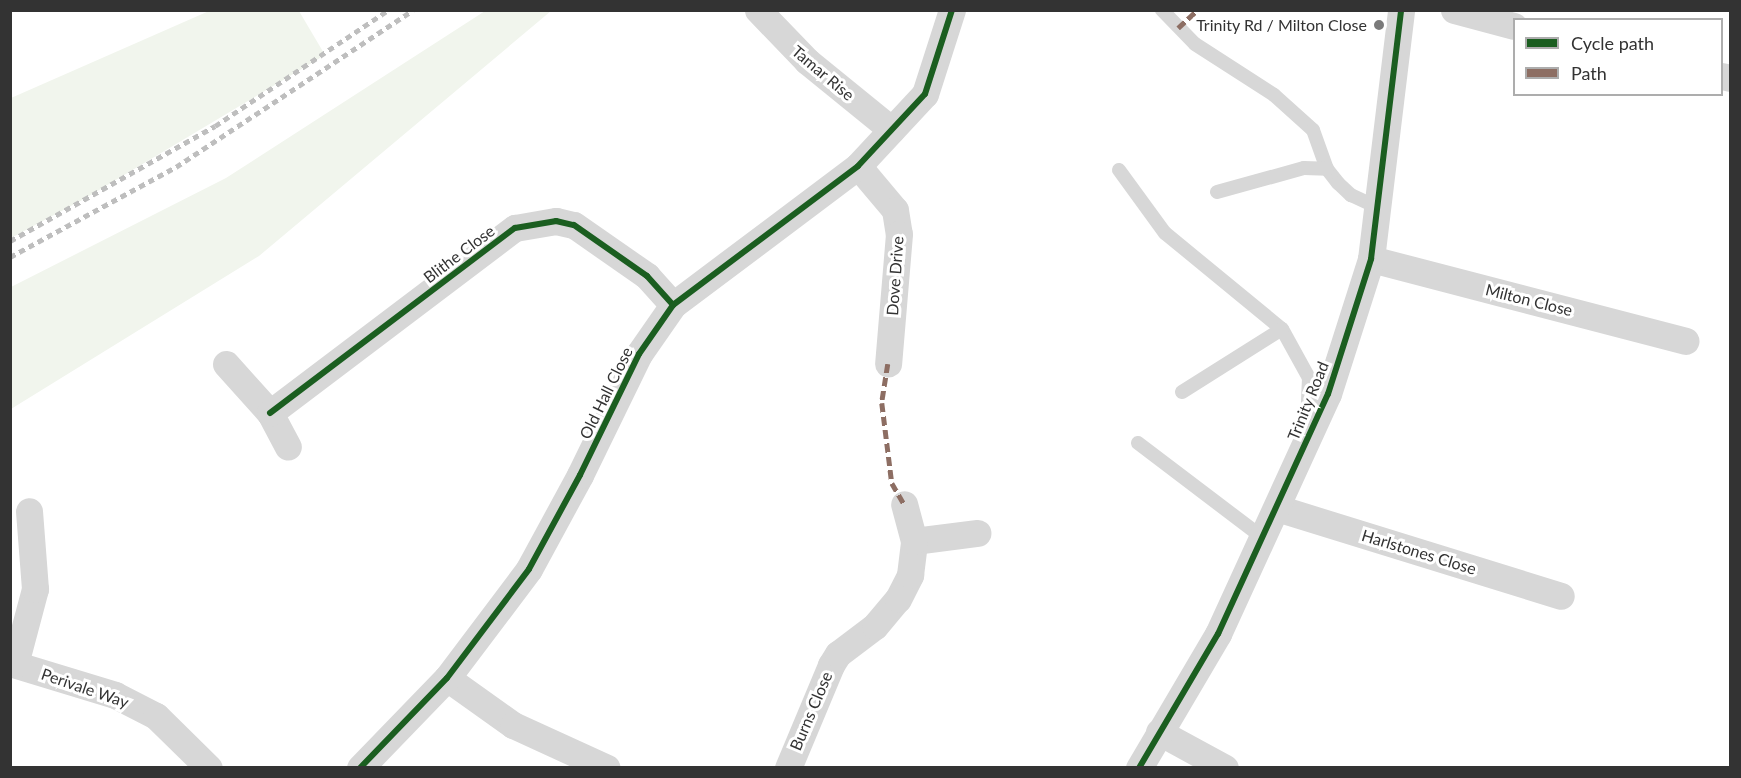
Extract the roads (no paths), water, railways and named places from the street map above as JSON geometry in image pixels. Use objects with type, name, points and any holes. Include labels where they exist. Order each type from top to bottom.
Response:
[{"type":"street","name":"Tamar Rise","points":[[758,10],[807,61],[892,130]]},
{"type":"street","name":"Old Hall Close","points":[[360,768],[447,678],[529,569],[580,475],[639,354],[673,305],[858,166],[924,94],[952,10]]},
{"type":"street","name":"Trinity Road","points":[[1139,768],[1218,634],[1328,394],[1371,260],[1401,10]]},
{"type":"street","points":[[1454,10],[1513,25]]},
{"type":"street","name":"Dove Drive","points":[[858,166],[896,210],[899,234],[888,364]]},
{"type":"street","name":"Blithe Close","points":[[270,413],[515,228],[556,222],[574,225],[647,276],[673,305]]},
{"type":"street","name":"Milton Close","points":[[1371,260],[1686,340]]},
{"type":"street","points":[[226,364],[270,413],[288,447]]},
{"type":"street","name":"Burns Close","points":[[788,768],[831,665],[838,654],[874,626],[898,598],[910,575],[914,541],[904,504]]},
{"type":"street","name":"Harlstones Close","points":[[1277,508],[1561,596]]},
{"type":"street","points":[[13,663],[34,589],[29,511]]},
{"type":"street","points":[[914,541],[977,533]]},
{"type":"street","name":"Perivale Way","points":[[13,663],[115,695],[156,716],[209,768]]},
{"type":"street","points":[[447,678],[513,725],[608,768]]},
{"type":"street","points":[[1159,732],[1225,768]]},
{"type":"lane","points":[[1162,10],[1195,44],[1274,95],[1313,130],[1327,169],[1351,195],[1377,207]]},
{"type":"lane","points":[[1217,192],[1304,168],[1327,169]]},
{"type":"lane","points":[[1119,170],[1165,233],[1282,329],[1309,378],[1306,442]]},
{"type":"lane","points":[[1182,392],[1282,329]]},
{"type":"lane","points":[[1138,443],[1263,538]]},
{"type":"railway","points":[[10,241],[215,126],[388,10]]},
{"type":"railway","points":[[10,257],[176,167],[413,10]]},
{"type":"place","name":"Trinity Rd / Milton Close","points":[[1379,25]]}]
